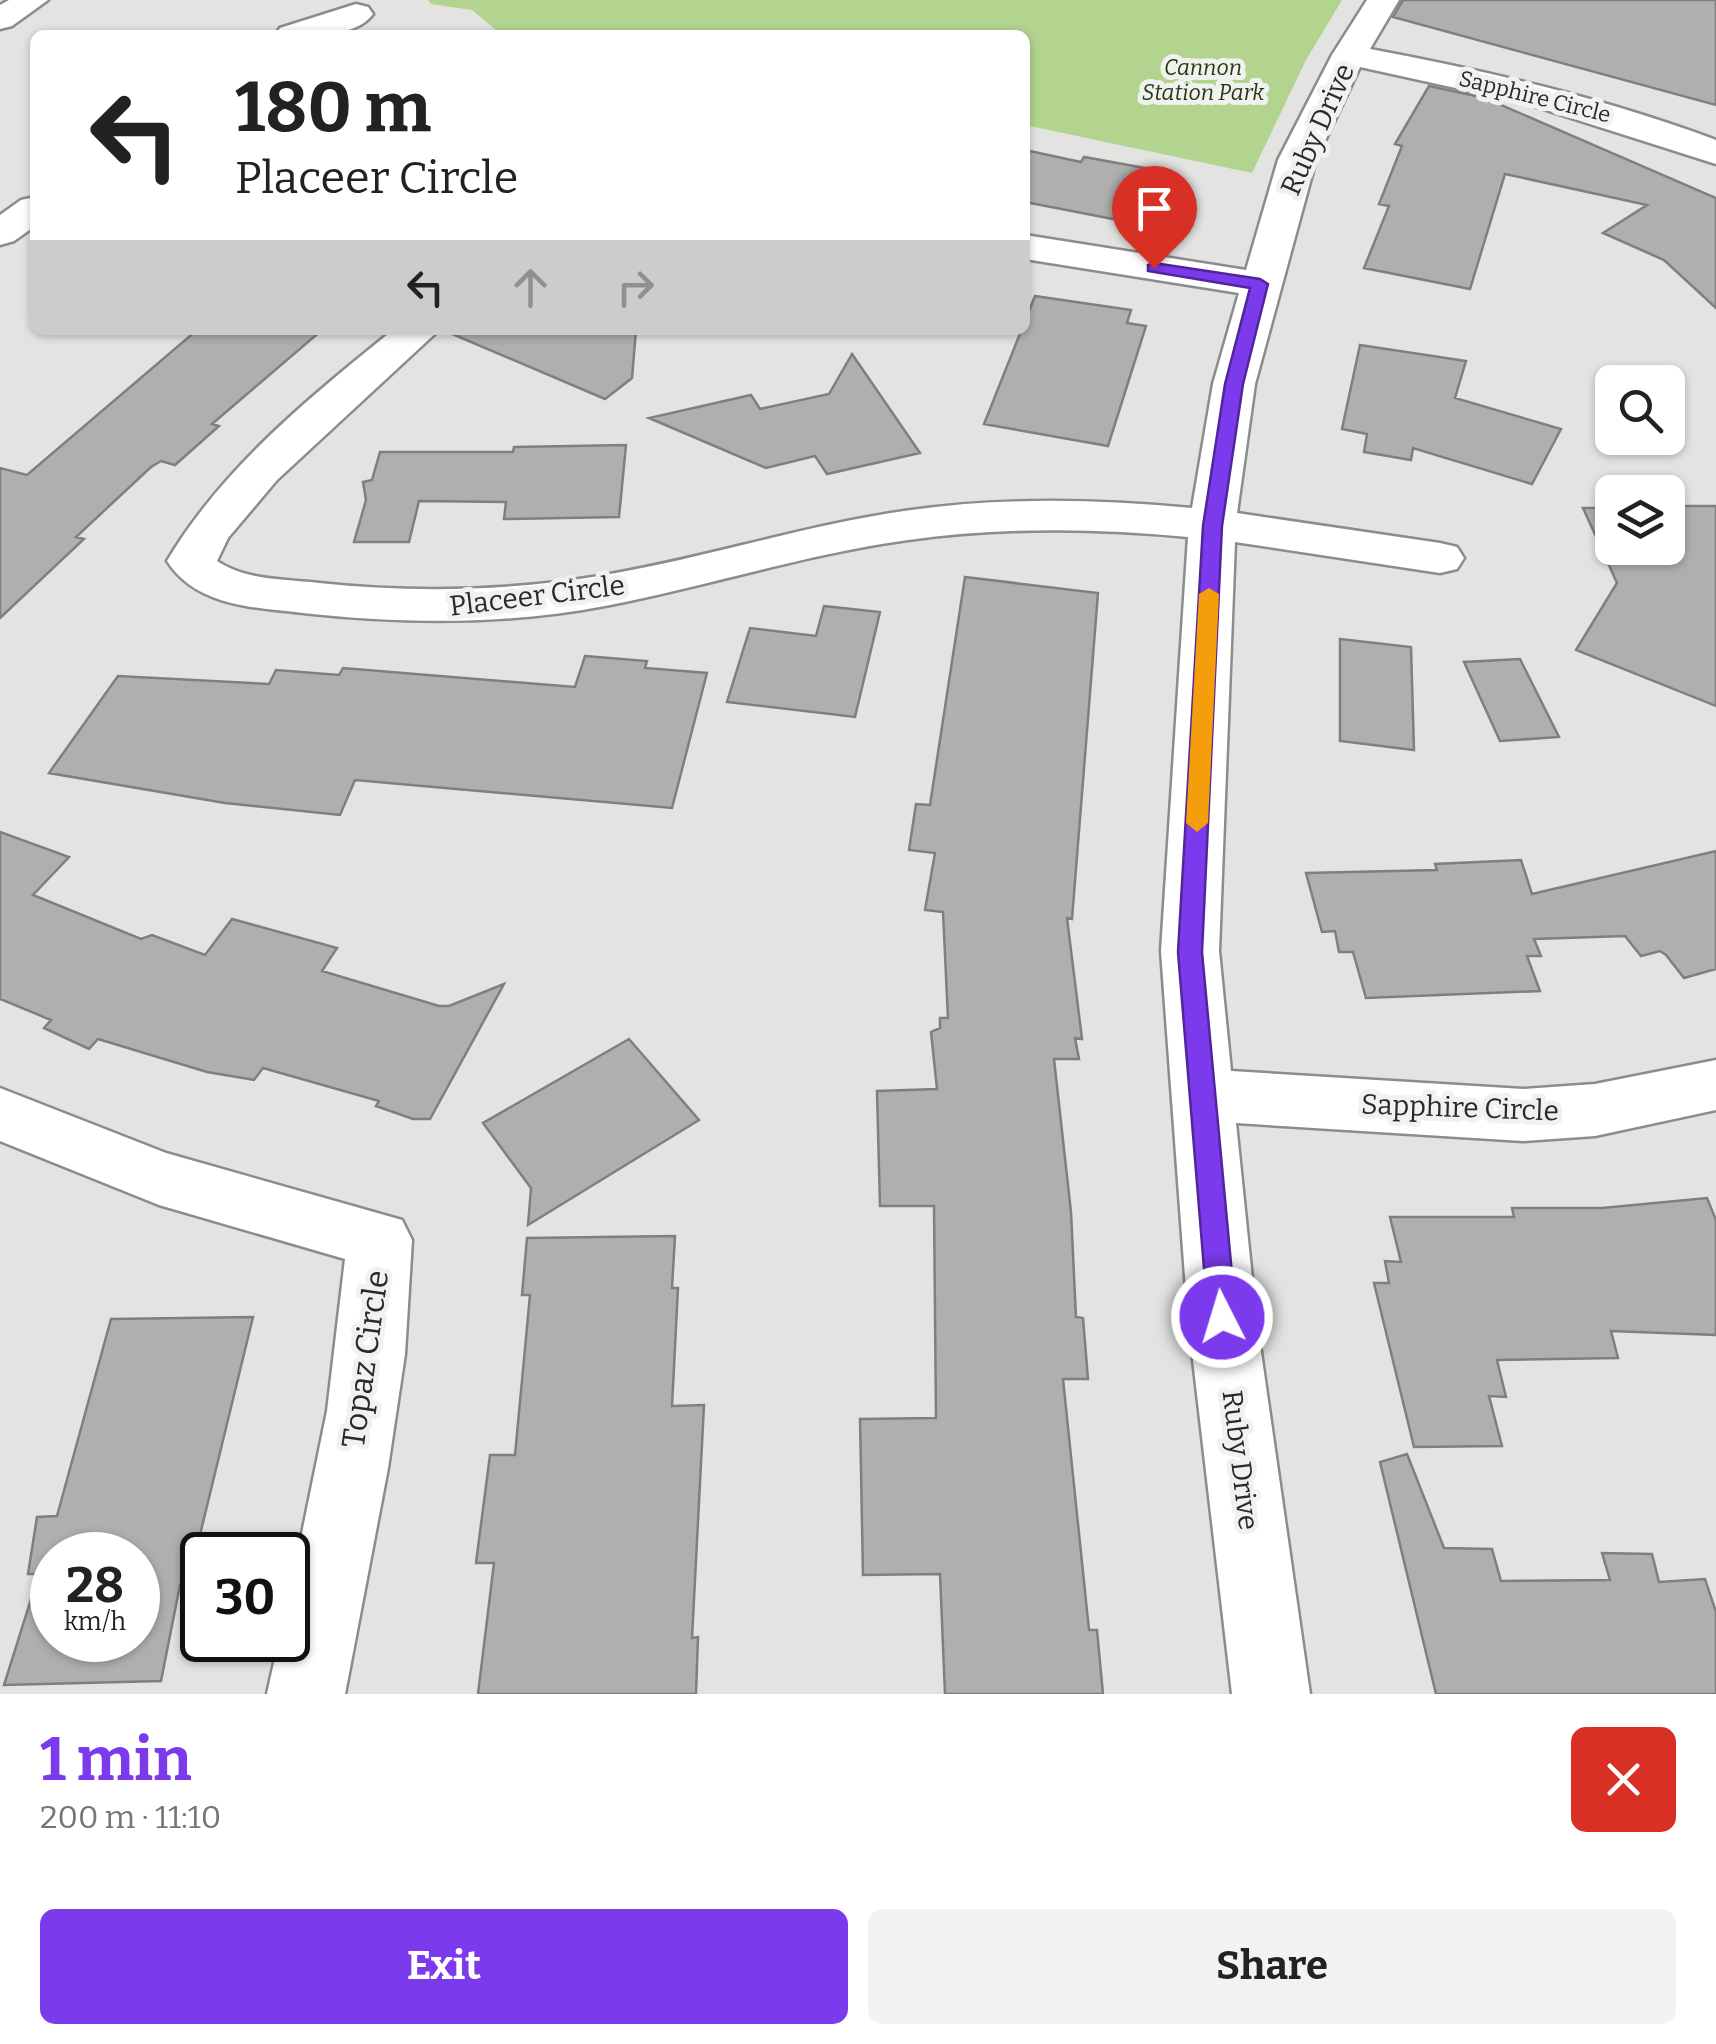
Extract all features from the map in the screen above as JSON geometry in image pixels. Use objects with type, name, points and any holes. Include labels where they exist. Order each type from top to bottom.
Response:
[{"type":"street","points":[[0,20],[32,0]]},
{"type":"street","name":"Ruby Drive","points":[[1271,1694],[1222,1317],[1190,952],[1212,526],[1234,384],[1297,160],[1349,56],[1383,0]]},
{"type":"street","points":[[307,30],[356,14]]},
{"type":"street","name":"Sapphire Circle","points":[[1349,56],[1540,96],[1618,117],[1716,153]]},
{"type":"street","points":[[0,234],[30,212]]},
{"type":"street","points":[[1030,248],[1260,284]]},
{"type":"street","name":"Placeer Circle","points":[[412,335],[288,446],[227,508],[203,536],[192,561],[200,574],[242,590],[352,604],[461,608],[602,591],[878,528],[1003,516],[1129,518],[1212,526]]},
{"type":"street","points":[[1212,526],[1440,558]]},
{"type":"street","name":"Sapphire Circle","points":[[1202,1095],[1523,1115],[1595,1110],[1716,1084]]},
{"type":"street","name":"Topaz Circle","points":[[0,1114],[160,1178],[379,1240],[378,1302],[366,1383],[306,1694]]},
{"type":"green space","name":"Cannon Station Park","points":[[428,0],[1342,0],[1306,60],[1252,173],[1030,126],[1030,30],[496,30],[472,10],[431,4]]},
{"type":"building","points":[[1403,0],[1716,0],[1716,105],[1393,17]]},
{"type":"building","points":[[1429,86],[1485,98],[1716,198],[1716,308],[1664,260],[1603,233],[1647,205],[1505,174],[1470,289],[1364,268],[1389,206],[1379,204],[1402,146],[1395,144]]},
{"type":"building","points":[[1030,151],[1081,162],[1084,157],[1172,173],[1144,225],[1030,203]]},
{"type":"building","points":[[1035,296],[1131,310],[1127,323],[1146,326],[1108,446],[984,424],[1019,335],[1030,335],[1030,309]]},
{"type":"building","points":[[191,335],[316,335],[212,424],[219,426],[175,465],[161,461],[151,467],[76,537],[84,539],[0,618],[0,468],[27,475]]},
{"type":"building","points":[[455,335],[636,335],[632,378],[605,399]]},
{"type":"building","points":[[1360,345],[1466,361],[1455,398],[1561,429],[1532,484],[1413,448],[1411,460],[1364,452],[1367,434],[1342,429]]},
{"type":"building","points":[[852,354],[920,453],[827,474],[815,456],[766,468],[649,418],[751,395],[760,409],[829,394]]},
{"type":"building","points":[[626,445],[619,517],[504,519],[506,502],[419,501],[409,542],[354,542],[366,500],[363,482],[372,480],[380,452],[513,452],[514,447]]},
{"type":"building","points":[[1716,506],[1716,706],[1576,650],[1617,583],[1609,565],[1685,565],[1685,507]]},
{"type":"building","points":[[1583,508],[1595,508],[1595,534]]},
{"type":"building","points":[[965,577],[1098,593],[1072,919],[1067,918],[1082,1039],[1075,1038],[1079,1059],[1054,1059],[1071,1212],[1076,1317],[1083,1318],[1088,1379],[1063,1379],[1089,1630],[1097,1630],[1103,1694],[945,1694],[940,1574],[863,1575],[860,1419],[936,1418],[934,1206],[880,1206],[877,1091],[937,1089],[931,1032],[940,1028],[940,1018],[948,1018],[943,912],[925,910],[935,853],[909,850],[916,804],[930,805]]},
{"type":"building","points":[[824,606],[880,612],[855,717],[727,702],[750,628],[816,636]]},
{"type":"building","points":[[1340,639],[1411,647],[1414,750],[1340,741]]},
{"type":"building","points":[[585,656],[647,661],[645,668],[707,673],[672,808],[355,780],[340,815],[225,803],[49,773],[118,676],[269,684],[276,670],[339,675],[343,668],[575,687]]},
{"type":"building","points":[[1520,659],[1559,737],[1500,741],[1464,662]]},
{"type":"building","points":[[0,832],[69,857],[33,895],[141,939],[152,935],[205,955],[232,919],[337,948],[322,971],[439,1006],[449,1006],[504,984],[430,1119],[413,1119],[376,1106],[379,1101],[263,1068],[254,1080],[207,1072],[98,1039],[89,1049],[44,1028],[51,1020],[0,999]]},
{"type":"building","points":[[1716,851],[1716,969],[1684,978],[1666,955],[1660,951],[1641,956],[1625,936],[1534,939],[1541,956],[1527,956],[1540,991],[1366,998],[1353,952],[1339,952],[1335,931],[1322,932],[1306,873],[1437,870],[1435,864],[1521,860],[1532,894]]},
{"type":"building","points":[[629,1039],[699,1120],[528,1225],[531,1188],[483,1123]]},
{"type":"building","points":[[1707,1198],[1716,1220],[1716,1335],[1611,1331],[1618,1358],[1497,1360],[1506,1397],[1489,1396],[1502,1446],[1414,1447],[1374,1283],[1389,1283],[1385,1261],[1401,1262],[1390,1217],[1514,1217],[1512,1208],[1602,1208]]},
{"type":"building","points":[[675,1236],[672,1288],[678,1288],[672,1406],[704,1405],[692,1638],[698,1637],[696,1694],[478,1694],[494,1563],[476,1563],[490,1455],[515,1455],[530,1295],[522,1295],[527,1238]]},
{"type":"building","points":[[253,1317],[201,1532],[180,1532],[180,1585],[161,1681],[4,1685],[30,1603],[30,1662],[160,1662],[160,1532],[35,1532],[37,1517],[57,1516],[111,1319]]},
{"type":"building","points":[[1407,1454],[1444,1548],[1492,1549],[1501,1581],[1610,1580],[1602,1553],[1652,1554],[1659,1582],[1705,1579],[1716,1612],[1716,1694],[1436,1694],[1380,1462]]},
{"type":"slow traffic","points":[[1197,823],[1209,594]]},
{"type":"route","points":[[1154,268],[1260,284],[1234,384],[1212,526],[1190,952],[1222,1317]]}]
